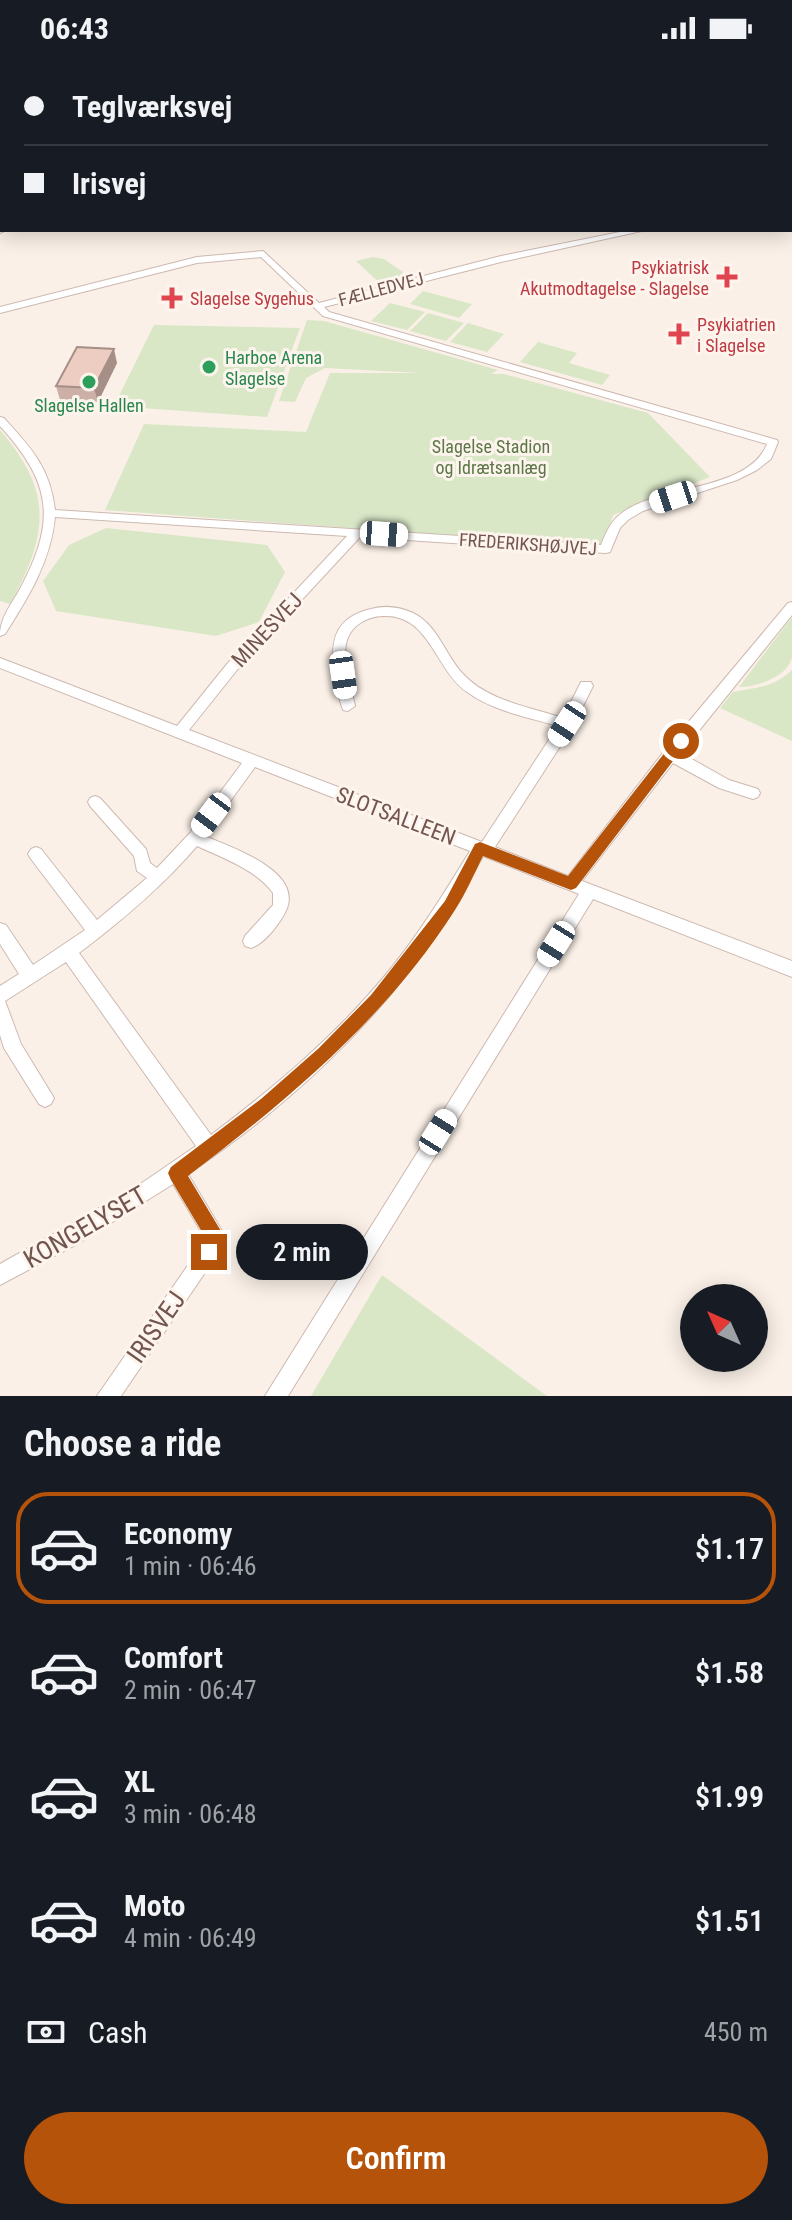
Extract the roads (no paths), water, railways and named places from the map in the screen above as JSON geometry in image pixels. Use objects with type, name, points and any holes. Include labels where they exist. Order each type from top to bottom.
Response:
[{"type":"street","name":"FÆLLEDVEJ","points":[[0,310],[197,260],[256,254],[263,254],[273,262],[317,306],[501,259],[632,232]]},
{"type":"street","name":"FREDERIKSHØJVEJ","points":[[50,513],[606,549],[613,529],[631,512],[752,470],[769,457],[773,442],[335,316],[317,306]]},
{"type":"street","points":[[0,420],[41,472],[50,513],[47,542],[34,575],[0,631]]},
{"type":"street","name":"MINESVEJ","points":[[180,732],[232,667],[358,532]]},
{"type":"street","points":[[571,884],[670,754],[734,681],[792,606]]},
{"type":"street","points":[[348,706],[339,644],[343,631],[365,615],[391,611],[403,614],[424,627],[454,672],[477,692],[567,724]]},
{"type":"street","name":"SLOTSALLEEN","points":[[0,663],[792,969]]},
{"type":"street","name":"KONGELYSET","points":[[0,1275],[80,1233],[177,1173],[210,1150],[325,1054],[376,1000],[450,905],[482,849],[567,724],[586,686]]},
{"type":"street","points":[[670,754],[724,784],[753,793]]},
{"type":"street","points":[[0,995],[96,932],[158,878],[194,838],[252,760]]},
{"type":"street","points":[[95,802],[141,854],[143,866],[158,878]]},
{"type":"street","points":[[194,838],[263,871],[281,890],[283,898],[279,908],[251,941]]},
{"type":"street","points":[[36,854],[96,932]]},
{"type":"street","points":[[276,1396],[589,891]]},
{"type":"street","points":[[0,930],[31,977]]},
{"type":"street","points":[[68,951],[210,1150]]},
{"type":"street","points":[[0,1007],[13,1048],[45,1098]]},
{"type":"street","name":"IRISVEJ","points":[[108,1396],[209,1252],[212,1231],[177,1173]]},
{"type":"place","name":"Psykiatrisk Akutmodtagelse - Slagelse","points":[[727,277]]},
{"type":"place","name":"Slagelse Sygehus","points":[[172,298]]},
{"type":"place","name":"Psykiatrien i Slagelse","points":[[679,334]]},
{"type":"place","name":"Harboe Arena Slagelse","points":[[209,367]]},
{"type":"place","name":"Slagelse Hallen","points":[[89,382]]},
{"type":"park label","name":"Slagelse Stadion og Idrætsanlæg","points":[[491,456]]}]
